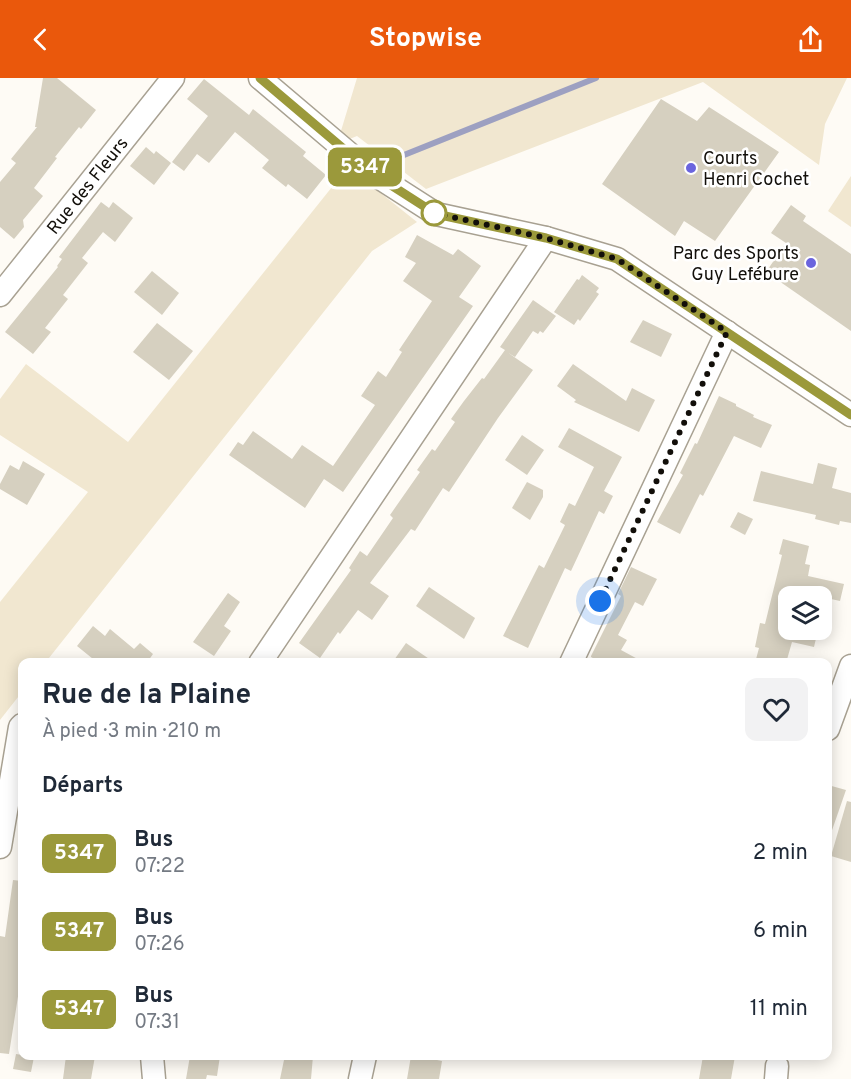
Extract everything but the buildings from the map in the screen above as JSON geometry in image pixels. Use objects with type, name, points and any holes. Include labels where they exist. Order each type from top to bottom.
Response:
[{"type":"street","name":"Rue des Fleurs","points":[[0,295],[173,78]]},
{"type":"street","points":[[260,78],[372,173],[436,214],[546,238],[617,259],[851,415]]},
{"type":"street","points":[[263,658],[546,238]]},
{"type":"street","points":[[573,658],[727,332]]},
{"type":"street","points":[[832,718],[851,666]]},
{"type":"street","points":[[0,847],[18,739]]},
{"type":"street","points":[[152,1060],[154,1079]]},
{"type":"street","points":[[360,1079],[364,1060]]},
{"type":"shaded area","points":[[357,78],[847,78],[825,124],[819,165],[703,82],[426,189],[357,136],[337,144]]},
{"type":"shaded area","points":[[348,167],[417,222],[372,251],[49,658],[18,658],[18,697],[0,720],[0,602],[88,492],[0,435],[0,399],[26,364],[128,442]]},
{"type":"shaded area","points":[[851,176],[851,227],[828,211]]},
{"type":"waterway","points":[[394,159],[596,78]]},
{"type":"bus line","name":"5347","points":[[260,78],[372,173],[436,214],[546,238],[617,259],[851,415]]},
{"type":"place","name":"Courts Henri Cochet","points":[[691,168]]},
{"type":"place","name":"Parc des Sports Guy Lefébure","points":[[811,263]]},
{"type":"route","points":[[434,213],[546,238],[617,259],[727,332],[600,601]]}]
